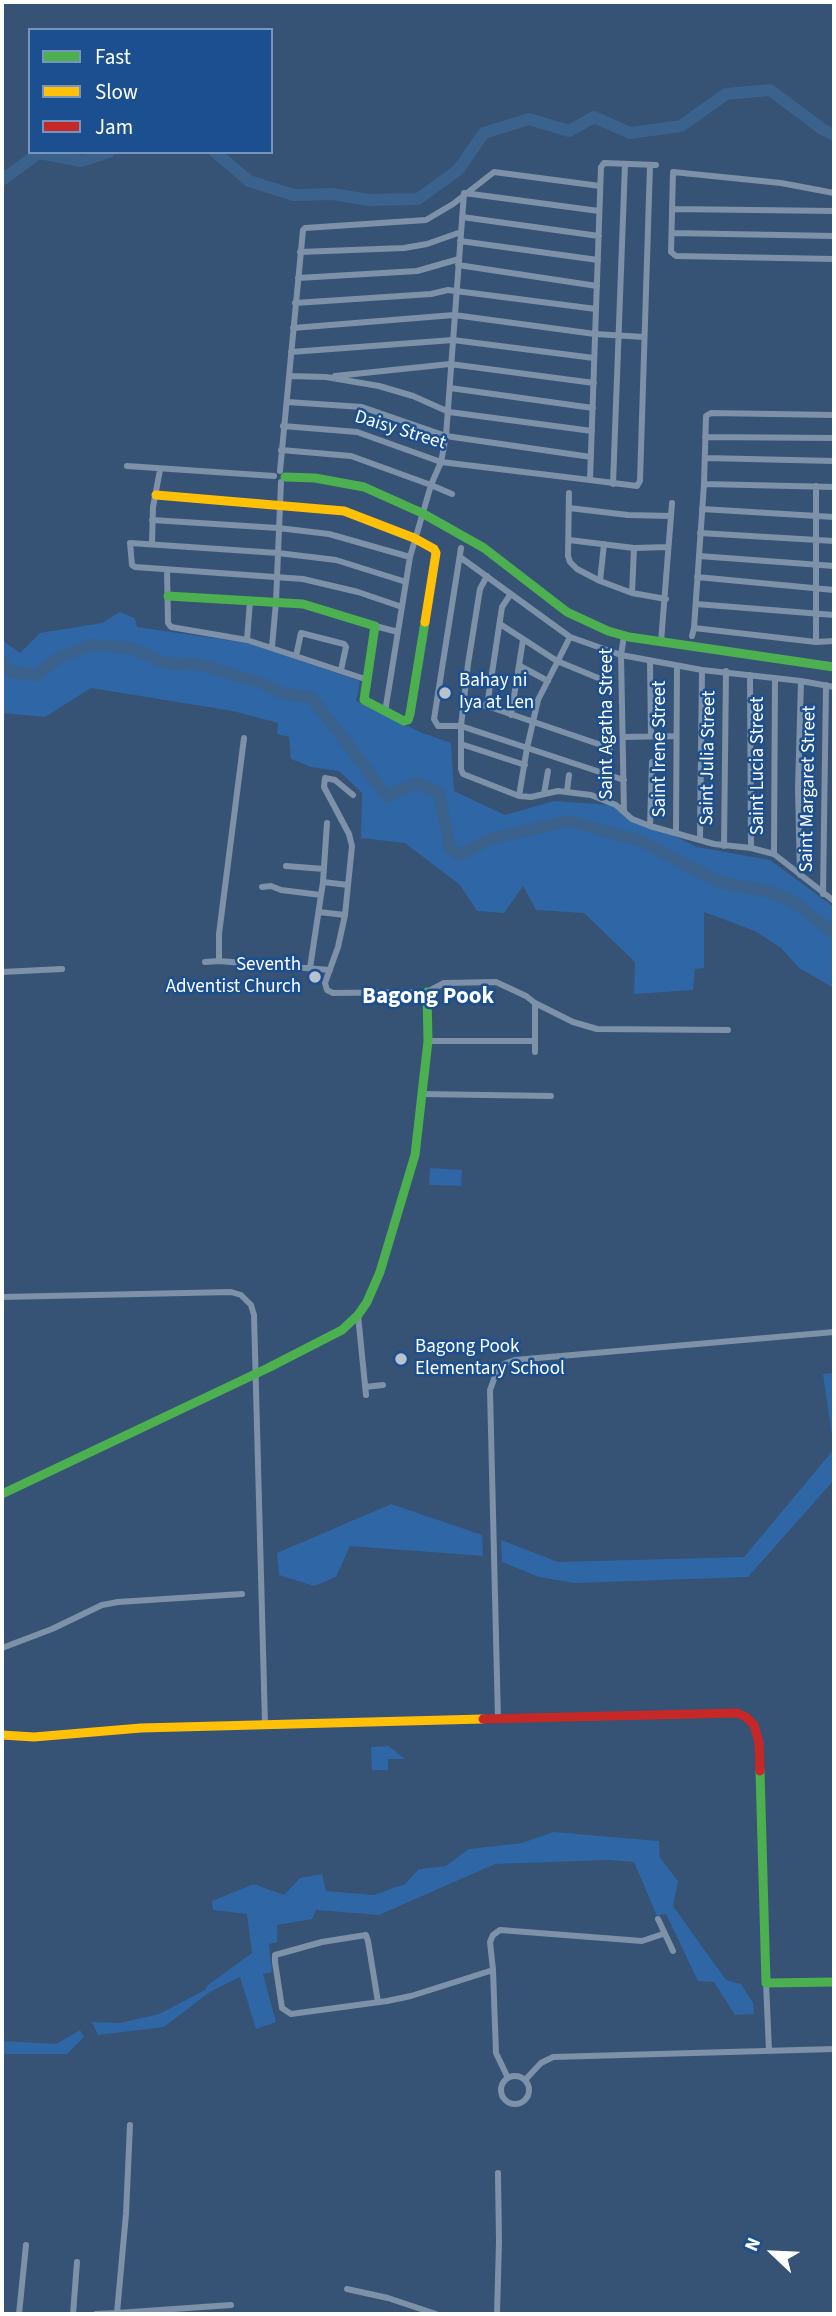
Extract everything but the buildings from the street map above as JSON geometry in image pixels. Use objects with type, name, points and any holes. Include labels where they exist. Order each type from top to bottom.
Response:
[{"type":"street","points":[[590,480],[602,165],[625,164],[653,165],[640,485],[613,484],[625,164]]},
{"type":"street","points":[[272,647],[281,450],[300,252],[305,228],[426,219],[494,172],[600,186]]},
{"type":"street","points":[[834,193],[781,183],[673,172],[672,253],[676,256],[834,259]]},
{"type":"street","points":[[464,194],[599,211]]},
{"type":"street","points":[[385,712],[414,538],[441,462],[446,436],[464,194]]},
{"type":"street","points":[[672,209],[834,211]]},
{"type":"street","points":[[462,217],[599,236]]},
{"type":"street","points":[[300,252],[404,248],[428,244],[461,232]]},
{"type":"street","points":[[672,233],[834,236]]},
{"type":"street","points":[[460,241],[598,260]]},
{"type":"street","points":[[298,278],[417,271],[459,262],[597,286]]},
{"type":"street","points":[[295,303],[457,290],[596,309]]},
{"type":"street","points":[[293,328],[454,315],[595,334],[644,337]]},
{"type":"street","points":[[291,352],[453,340],[594,358]]},
{"type":"street","points":[[289,376],[326,377],[450,364],[594,383]]},
{"type":"street","points":[[326,377],[379,386],[413,396],[449,412],[592,431]]},
{"type":"street","points":[[450,388],[593,408]]},
{"type":"street","points":[[287,402],[362,407],[446,436],[591,457]]},
{"type":"street","points":[[834,415],[709,413],[705,418],[704,484],[693,632],[816,642],[834,641]]},
{"type":"street","name":"Daisy Street","points":[[283,426],[357,432],[441,462],[613,484]]},
{"type":"street","points":[[705,437],[834,438]]},
{"type":"street","points":[[281,450],[351,456],[452,494]]},
{"type":"street","points":[[705,458],[834,461]]},
{"type":"street","points":[[127,466],[315,478],[364,487],[422,513],[484,548],[550,601],[608,631],[661,642],[834,667]]},
{"type":"street","points":[[152,544],[152,520],[160,470]]},
{"type":"street","points":[[704,484],[834,487]]},
{"type":"street","points":[[816,486],[816,642]]},
{"type":"street","points":[[569,493],[570,562],[577,569],[600,581],[632,593],[666,599]]},
{"type":"street","points":[[156,495],[344,510],[414,538],[434,549],[436,553],[408,720],[404,721],[364,700],[374,626]]},
{"type":"street","points":[[661,642],[672,503]]},
{"type":"street","points":[[569,508],[628,515],[671,516]]},
{"type":"street","points":[[702,509],[834,517]]},
{"type":"street","points":[[152,520],[329,534],[410,557]]},
{"type":"street","points":[[700,533],[834,541]]},
{"type":"street","points":[[569,540],[634,548],[668,547]]},
{"type":"street","points":[[402,607],[303,579],[167,570],[132,565],[130,542],[336,560],[405,582]]},
{"type":"street","points":[[600,581],[604,544]]},
{"type":"street","points":[[461,548],[435,719],[438,726],[461,726],[624,780]]},
{"type":"street","points":[[632,593],[634,548]]},
{"type":"street","points":[[699,556],[834,566]]},
{"type":"street","points":[[460,557],[570,637],[621,655],[702,670],[834,687]]},
{"type":"street","points":[[167,570],[168,623],[171,627],[247,640],[365,680]]},
{"type":"street","points":[[487,576],[480,589],[469,649],[461,726],[463,774],[519,796],[531,797],[567,791],[591,795],[615,806],[632,819],[650,826],[700,841],[774,854],[834,901]]},
{"type":"street","points":[[698,577],[834,590]]},
{"type":"street","points":[[487,706],[500,624],[505,601],[510,595]]},
{"type":"street","points":[[168,596],[303,604],[398,632]]},
{"type":"street","points":[[247,640],[250,601]]},
{"type":"street","points":[[696,604],[834,615]]},
{"type":"street","points":[[500,624],[557,661],[603,680]]},
{"type":"street","points":[[296,656],[301,633],[345,644],[341,670]]},
{"type":"street","name":"Saint Agatha Street","points":[[624,636],[621,655],[624,812]]},
{"type":"street","points":[[519,796],[538,700],[570,637]]},
{"type":"street","points":[[511,715],[523,640]]},
{"type":"street","points":[[650,661],[651,735]]},
{"type":"street","points":[[520,666],[548,681]]},
{"type":"street","name":"Saint Irene Street","points":[[676,833],[677,666]]},
{"type":"street","points":[[700,841],[702,670]]},
{"type":"street","name":"Saint Julia Street","points":[[724,846],[726,671]]},
{"type":"street","points":[[750,675],[751,848]]},
{"type":"street","name":"Saint Lucia Street","points":[[774,854],[775,678]]},
{"type":"street","points":[[800,875],[798,789],[802,681]]},
{"type":"street","name":"Saint Margaret Street","points":[[824,894],[826,685]]},
{"type":"street","points":[[463,702],[487,706],[610,748]]},
{"type":"street","points":[[623,737],[676,736]]},
{"type":"street","points":[[219,961],[219,934],[243,738]]},
{"type":"street","points":[[461,744],[525,765]]},
{"type":"street","points":[[650,826],[652,762]]},
{"type":"street","points":[[544,794],[548,771]]},
{"type":"street","points":[[567,791],[569,775]]},
{"type":"street","points":[[353,795],[335,780],[325,778],[324,787],[349,834],[352,846],[345,915],[325,983],[327,990],[333,993],[427,992],[444,983],[496,982],[573,1022],[597,1028],[729,1030]]},
{"type":"street","points":[[310,968],[323,882],[327,823]]},
{"type":"street","points":[[286,866],[324,869]]},
{"type":"street","points":[[323,882],[348,885]]},
{"type":"street","points":[[262,887],[271,886],[281,890],[321,895]]},
{"type":"street","points":[[319,912],[345,915]]},
{"type":"street","points":[[205,962],[330,970]]},
{"type":"street","points":[[2,972],[62,969]]},
{"type":"street","points":[[2,1494],[256,1374],[342,1330],[358,1315],[380,1272],[415,1155],[428,1041],[427,992]]},
{"type":"street","points":[[535,1003],[535,1052]]},
{"type":"street","points":[[428,1041],[534,1041]]},
{"type":"street","points":[[422,1094],[551,1096]]},
{"type":"street","points":[[2,1297],[239,1294],[249,1301],[254,1311],[265,1724]]},
{"type":"street","points":[[358,1315],[365,1391],[383,1385]]},
{"type":"street","points":[[498,1719],[490,1390],[497,1370],[515,1360],[834,1332]]},
{"type":"street","points":[[2,1648],[52,1629],[102,1605],[242,1594]]},
{"type":"street","points":[[2,1735],[26,1738],[141,1728],[265,1724],[728,1712],[741,1715],[751,1721],[759,1743],[769,2050]]},
{"type":"street","points":[[658,1919],[673,1951]]},
{"type":"street","points":[[508,2078],[496,2053],[491,1942],[493,1935],[500,1930],[642,1941],[663,1934]]},
{"type":"street","points":[[378,2002],[368,1939],[365,1935],[322,1941],[275,1955],[282,2008],[287,2013],[378,2002],[411,1996],[493,1970]]},
{"type":"street","points":[[766,1983],[834,1982]]},
{"type":"street","points":[[525,2080],[541,2063],[553,2057],[834,2049]]},
{"type":"street","points":[[516,2076],[525,2080],[529,2088],[528,2096],[522,2102],[507,2102],[501,2092],[502,2084],[508,2078],[516,2076]]},
{"type":"street","points":[[117,2313],[127,2202],[130,2125]]},
{"type":"street","points":[[497,2314],[498,2174]]},
{"type":"street","points":[[19,2314],[26,2245]]},
{"type":"street","points":[[73,2314],[77,2262]]},
{"type":"street","points":[[347,2289],[388,2298],[436,2314]]},
{"type":"street","points":[[96,2314],[231,2305]]},
{"type":"shaded area","points":[[120,612],[135,618],[137,627],[247,643],[360,681],[356,701],[420,732],[451,743],[454,791],[505,815],[554,801],[610,805],[697,847],[770,860],[834,907],[834,988],[799,968],[781,948],[755,931],[704,912],[704,968],[695,969],[693,990],[634,994],[635,962],[584,913],[536,910],[523,886],[504,913],[477,911],[460,885],[405,843],[361,838],[362,793],[339,771],[311,767],[291,759],[289,737],[277,734],[278,723],[233,711],[91,688],[45,717],[2,713],[2,640],[20,653],[40,633],[102,623]]},
{"type":"shaded area","points":[[430,1168],[462,1170],[461,1186],[429,1185]]},
{"type":"shaded area","points":[[834,1373],[834,1449],[823,1374]]},
{"type":"shaded area","points":[[834,1449],[834,1480],[748,1577],[575,1583],[539,1577],[502,1562],[501,1540],[558,1562],[744,1557]]},
{"type":"shaded area","points":[[391,1504],[482,1535],[483,1556],[350,1546],[336,1577],[314,1586],[279,1575],[277,1553]]},
{"type":"shaded area","points":[[389,1746],[405,1759],[388,1759],[388,1770],[372,1770],[371,1747]]},
{"type":"shaded area","points":[[553,1832],[659,1841],[660,1858],[678,1881],[673,1906],[726,1980],[741,1984],[753,2003],[754,2014],[735,2015],[714,1982],[698,1981],[666,1914],[657,1916],[634,1862],[608,1860],[495,1864],[379,1915],[316,1910],[312,1919],[277,1925],[277,1942],[269,1944],[272,1972],[263,1974],[276,2022],[256,2029],[240,1977],[210,1992],[164,2027],[98,2035],[92,2022],[120,2023],[159,2014],[205,1990],[252,1953],[247,1914],[213,1910],[212,1901],[254,1884],[284,1895],[300,1878],[322,1874],[326,1891],[374,1895],[405,1884],[419,1869],[446,1866],[469,1849],[522,1843]]},
{"type":"shaded area","points":[[80,2030],[84,2037],[67,2054],[2,2054],[2,2041],[56,2044]]},
{"type":"waterway","points":[[217,154],[249,181],[294,195],[333,194],[369,200],[418,199],[458,170],[484,133],[529,119],[569,131],[594,117],[630,133],[681,126],[726,94],[770,90],[834,135]]},
{"type":"waterway","points":[[2,180],[38,154]]},
{"type":"waterway","points":[[44,154],[81,161],[103,154]]},
{"type":"waterway","points":[[2,662],[11,672],[37,675],[58,658],[91,645],[131,648],[166,663],[202,665],[262,683],[281,693],[312,698],[387,796],[417,783],[439,793],[450,848],[459,855],[490,839],[569,821],[641,841],[719,882],[766,891],[791,900],[834,933]]},
{"type":"traffic: fast","points":[[285,477],[315,478],[364,487],[422,513],[484,548],[567,612],[608,631],[629,637],[834,667]]},
{"type":"traffic: fast","points":[[168,596],[303,604],[375,626],[364,700],[404,721],[408,720],[410,714],[425,622]]},
{"type":"traffic: fast","points":[[2,1494],[268,1368],[342,1330],[358,1315],[380,1272],[415,1155],[428,1041],[427,992]]},
{"type":"traffic: fast","points":[[760,1771],[766,1983],[834,1982]]},
{"type":"traffic: slow","points":[[156,495],[344,511],[414,538],[434,549],[436,553],[425,622]]},
{"type":"traffic: slow","points":[[2,1735],[34,1737],[141,1728],[483,1719]]},
{"type":"traffic: jam","points":[[483,1719],[737,1713],[754,1725],[759,1743],[760,1771]]},
{"type":"place","name":"Bahay ni Iya at Len","points":[[445,693]]},
{"type":"place","name":"Seventh Adventist Church","points":[[315,977]]},
{"type":"place","name":"Bagong Pook Elementary School","points":[[401,1359]]},
{"type":"district","name":"Bagong Pook","points":[[428,998]]}]
